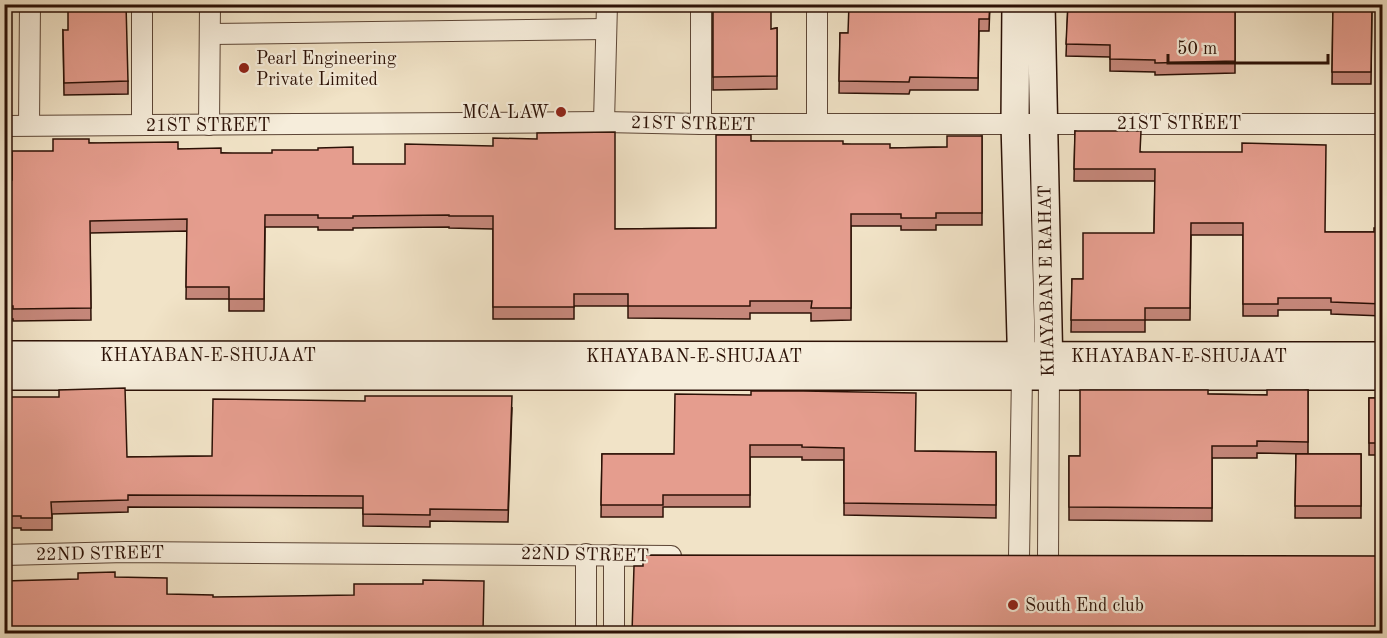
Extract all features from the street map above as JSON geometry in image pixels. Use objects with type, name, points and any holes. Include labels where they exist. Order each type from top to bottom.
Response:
[{"type":"main road","name":"KHAYABAN E RAHAT","points":[[1016,4],[1015,123],[1036,366]]},
{"type":"main road","name":"KHAYABAN E RAHAT","points":[[1036,366],[1042,123],[1041,4]]},
{"type":"main road","name":"KHAYABAN-E-SHUJAAT","points":[[4,355],[1036,366],[1383,376]]},
{"type":"main road","name":"KHAYABAN-E-SHUJAAT","points":[[4,376],[1036,366],[1383,356]]},
{"type":"street","points":[[29,125],[30,4]]},
{"type":"street","points":[[142,4],[142,125]]},
{"type":"street","points":[[209,124],[210,4]]},
{"type":"street","points":[[604,122],[607,4]]},
{"type":"street","points":[[701,4],[701,124]]},
{"type":"street","points":[[817,4],[817,124]]},
{"type":"street","points":[[210,34],[606,29]]},
{"type":"street","name":"21ST STREET","points":[[4,126],[604,122],[1383,124]]},
{"type":"street","name":"KHAYABAN E RAHAT","points":[[1019,557],[1036,366]]},
{"type":"street","name":"KHAYABAN E RAHAT","points":[[1036,366],[1048,558]]},
{"type":"street","name":"22ND STREET","points":[[4,555],[126,552],[686,556]]},
{"type":"street","points":[[586,554],[586,633]]},
{"type":"street","points":[[614,555],[614,633]]},
{"type":"street","points":[[996,557],[1072,558]]},
{"type":"building","points":[[68,4],[126,4],[128,81],[64,83],[63,30],[68,30]]},
{"type":"building","points":[[713,4],[771,4],[771,29],[777,28],[777,76],[713,77]]},
{"type":"building","points":[[849,4],[990,4],[989,19],[979,19],[978,78],[910,77],[909,82],[839,81],[840,33],[848,33]]},
{"type":"building","points":[[1068,4],[1235,4],[1235,61],[1155,63],[1155,60],[1110,59],[1110,45],[1066,44]]},
{"type":"building","points":[[1333,4],[1372,4],[1371,72],[1332,72]]},
{"type":"building","points":[[1075,131],[1141,131],[1140,152],[1242,152],[1242,143],[1326,145],[1325,232],[1374,232],[1374,228],[1383,228],[1383,304],[1331,302],[1331,298],[1278,298],[1278,304],[1243,304],[1243,223],[1191,223],[1190,308],[1145,308],[1145,320],[1071,320],[1072,279],[1083,279],[1083,233],[1154,233],[1155,169],[1074,169]]},
{"type":"building","points":[[615,132],[615,229],[716,228],[716,135],[751,135],[751,141],[843,141],[843,144],[890,144],[890,148],[947,147],[947,136],[982,136],[982,213],[936,213],[936,218],[901,218],[901,214],[851,214],[851,308],[811,308],[812,301],[750,301],[750,306],[628,306],[628,294],[574,294],[574,307],[493,307],[493,216],[449,215],[318,218],[318,215],[265,215],[264,299],[229,299],[229,287],[186,287],[187,219],[90,221],[91,308],[13,309],[13,306],[4,306],[4,180],[12,180],[12,151],[53,151],[53,139],[89,139],[89,143],[178,142],[178,149],[221,148],[221,153],[272,153],[272,150],[353,147],[353,164],[405,164],[405,144],[493,146],[493,138],[537,139],[537,133]]},
{"type":"building","points":[[125,388],[127,457],[212,456],[213,399],[365,401],[365,396],[512,396],[508,510],[430,509],[430,515],[363,514],[363,496],[128,495],[128,500],[51,502],[52,518],[4,516],[4,397],[59,397],[59,390]]},
{"type":"building","points":[[1080,390],[1208,390],[1208,394],[1267,395],[1267,390],[1308,390],[1308,442],[1257,441],[1257,446],[1212,446],[1212,508],[1069,507],[1069,456],[1080,456]]},
{"type":"building","points":[[751,391],[916,393],[915,451],[996,452],[996,505],[844,503],[844,448],[750,445],[750,495],[663,495],[663,505],[601,505],[602,454],[674,454],[675,394],[751,395]]},
{"type":"building","points":[[1369,398],[1383,398],[1383,443],[1369,443]]},
{"type":"building","points":[[1296,454],[1361,454],[1361,506],[1295,506]]},
{"type":"building","name":"South End club","points":[[643,555],[1383,556],[1383,633],[632,633],[634,566],[643,566]]},
{"type":"building","points":[[115,572],[115,577],[167,578],[167,594],[213,595],[213,597],[354,595],[354,584],[423,584],[423,580],[484,581],[483,633],[4,633],[4,581],[78,579],[78,573]]},
{"type":"place","name":"Pearl Engineering Private Limited","points":[[244,68]]},
{"type":"place","name":"MCA LAW","points":[[561,112]]},
{"type":"place","name":"South End club","points":[[1013,605]]}]
